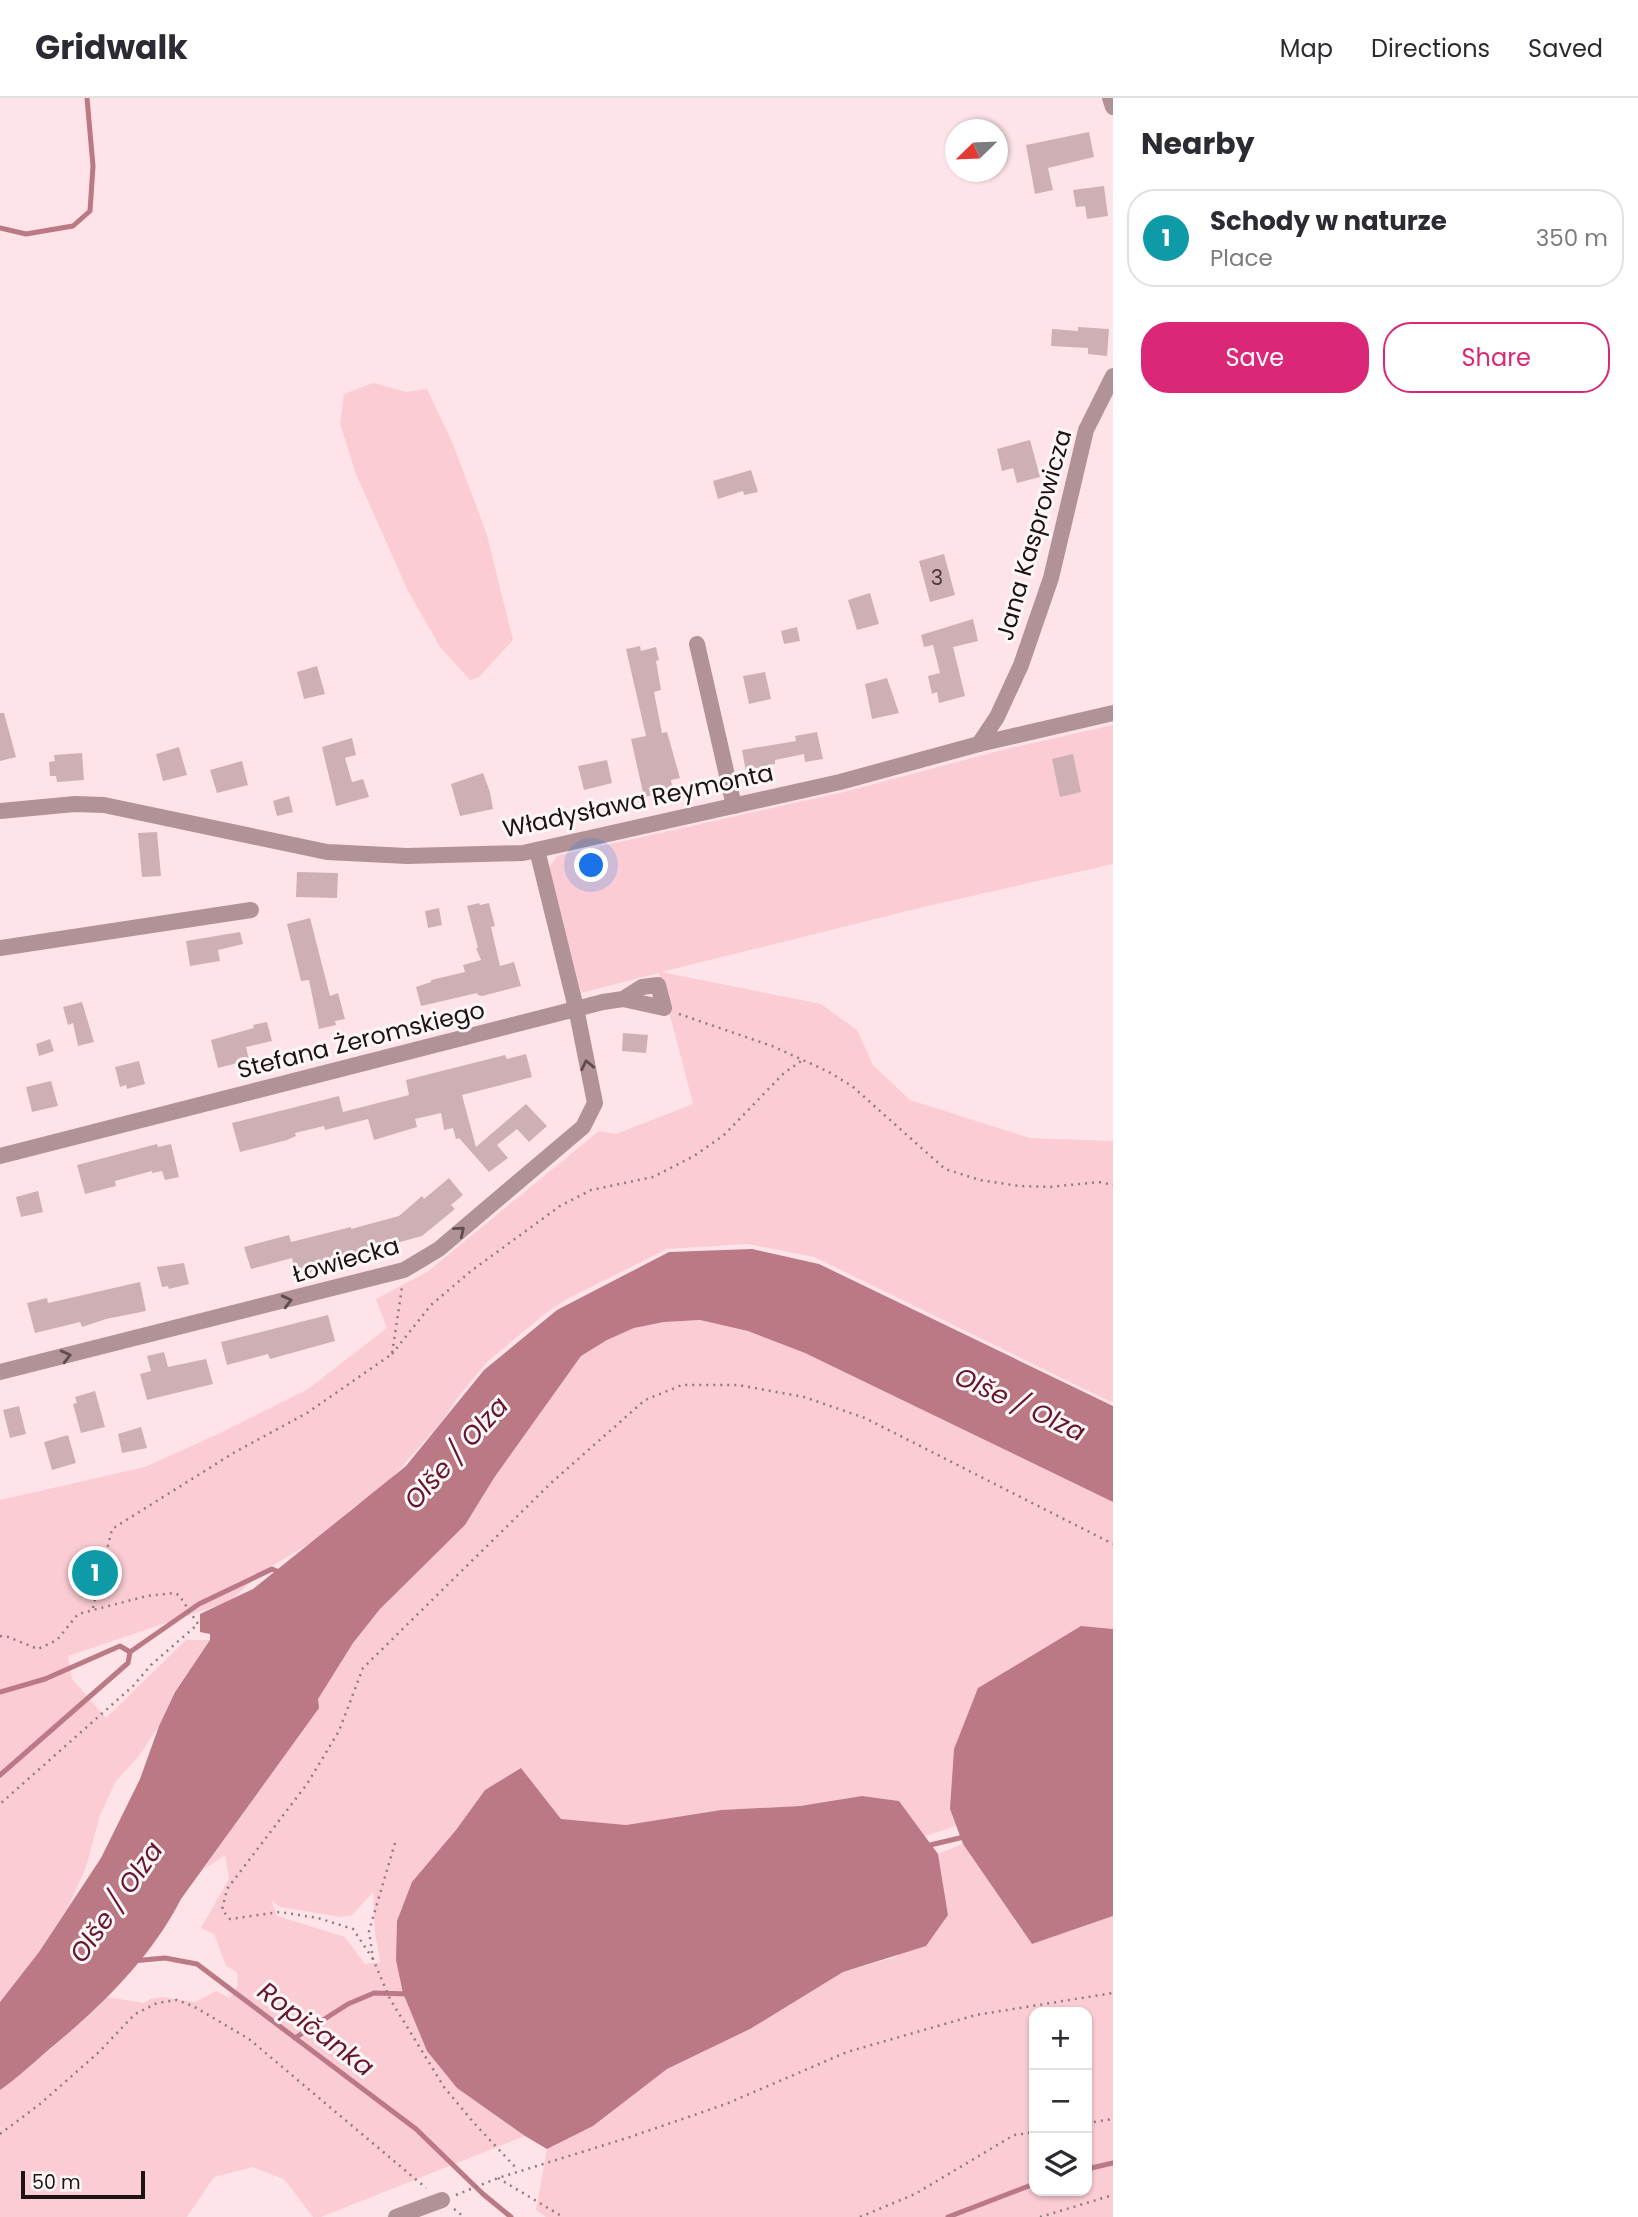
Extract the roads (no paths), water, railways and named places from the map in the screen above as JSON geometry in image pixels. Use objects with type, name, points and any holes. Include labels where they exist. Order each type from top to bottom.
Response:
[{"type":"street","points":[[1110,98],[1113,107]]},
{"type":"street","name":"Jana Kasprowicza","points":[[979,744],[997,717],[1021,665],[1051,578],[1086,430],[1113,376]]},
{"type":"street","points":[[697,644],[734,806]]},
{"type":"street","name":"Władysława Reymonta","points":[[0,811],[65,805],[104,805],[327,852],[407,856],[523,853],[840,782],[979,744],[1113,713]]},
{"type":"street","points":[[537,850],[576,1008]]},
{"type":"street","points":[[0,948],[251,910]]},
{"type":"street","name":"Stefana Żeromskiego","points":[[0,1156],[576,1008],[623,999],[664,1008]]},
{"type":"street","name":"Łowiecka","points":[[0,1373],[404,1270],[439,1249],[583,1127],[595,1104],[576,1008]]},
{"type":"street","points":[[396,2217],[448,2198]]},
{"type":"water","name":"Olše / Olza","points":[[752,1249],[819,1264],[1113,1406],[1113,1502],[805,1353],[748,1331],[700,1320],[664,1322],[634,1328],[607,1340],[581,1356],[494,1478],[465,1525],[380,1609],[353,1643],[318,1699],[319,1708],[138,1963],[85,2019],[0,2090],[0,2002],[39,1952],[101,1858],[140,1779],[159,1726],[175,1692],[210,1640],[210,1634],[200,1632],[200,1614],[253,1589],[406,1466],[484,1370],[557,1310],[669,1252]]},
{"type":"water","points":[[1081,1626],[1113,1629],[1113,1916],[1032,1944],[963,1844],[950,1809],[954,1749],[978,1688]]},
{"type":"water","points":[[521,1768],[561,1819],[626,1825],[721,1810],[800,1806],[862,1796],[899,1801],[938,1854],[948,1915],[926,1946],[843,1972],[750,2029],[667,2069],[593,2126],[547,2149],[457,2088],[427,2051],[403,1993],[396,1960],[397,1921],[412,1882],[456,1830],[485,1790]]},
{"type":"waterway","points":[[0,228],[26,234],[73,226],[90,211],[93,166],[87,98]]},
{"type":"waterway","points":[[0,1775],[128,1663],[130,1652],[199,1604],[272,1569],[279,1572]]},
{"type":"waterway","points":[[0,1692],[45,1679],[120,1646],[130,1652]]},
{"type":"waterway","points":[[926,1846],[968,1836]]},
{"type":"waterway","name":"Ropičanka","points":[[132,1961],[165,1958],[197,1964],[416,2129],[483,2194],[511,2217]]},
{"type":"waterway","points":[[295,2038],[348,2004],[374,1993],[409,1994]]},
{"type":"waterway","name":"Ropičanka","points":[[1092,2168],[1113,2163]]},
{"type":"waterway","name":"Ropičanka","points":[[948,2217],[1029,2186]]},
{"type":"place","name":"Schody w naturze","points":[[95,1573]]}]
